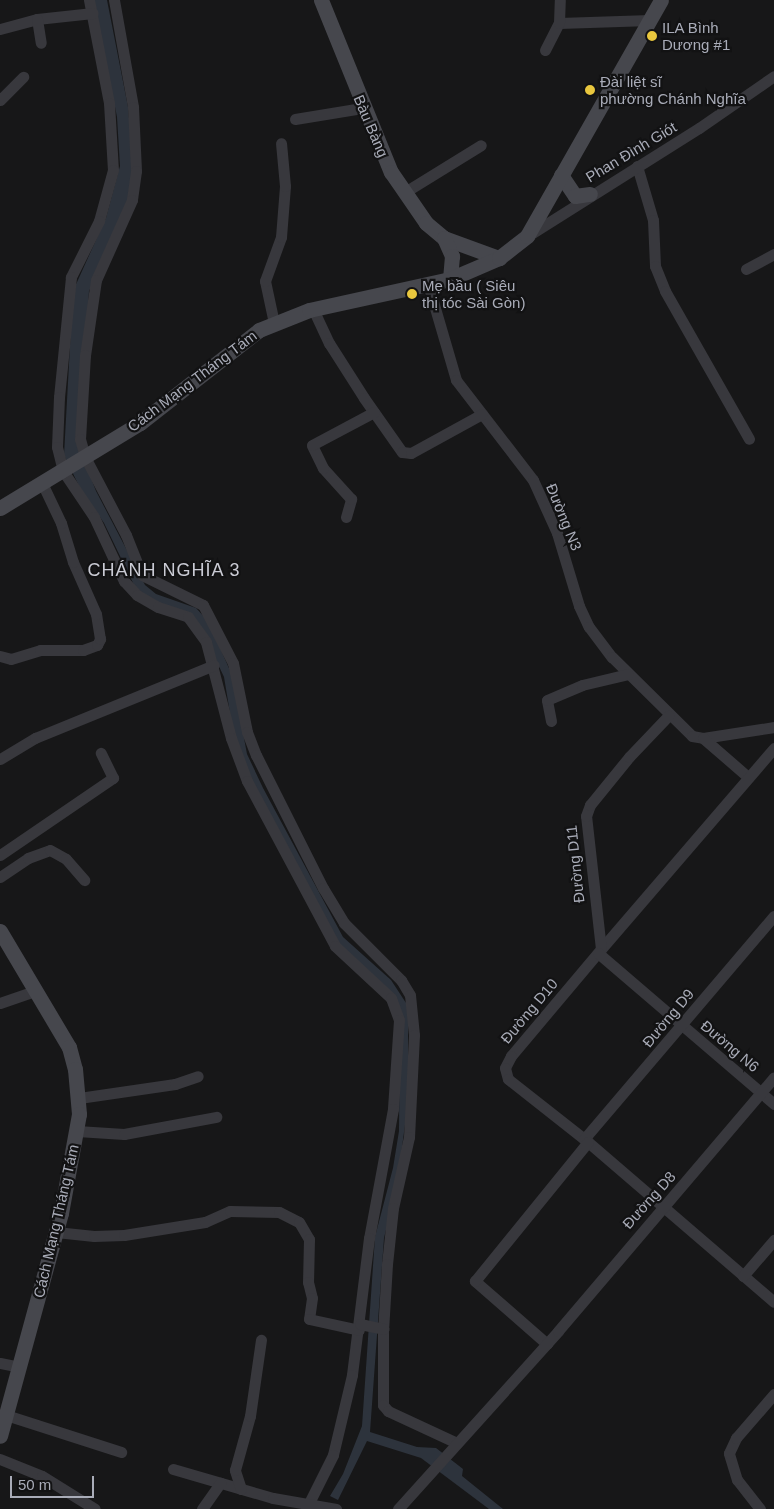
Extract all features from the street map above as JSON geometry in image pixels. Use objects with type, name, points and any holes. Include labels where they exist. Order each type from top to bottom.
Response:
[{"type":"main road","name":"Bàu Bàng","points":[[321,0],[362,108],[391,172],[426,223],[444,238]]},
{"type":"main road","name":"Cách Mạng Tháng Tám","points":[[65,469],[140,424],[244,338],[274,323],[313,309],[450,279],[499,258],[527,236],[662,0]]},
{"type":"main road","points":[[561,175],[575,196],[590,194]]},
{"type":"main road","points":[[444,238],[499,258]]},
{"type":"main road","points":[[444,238],[452,256],[450,279]]},
{"type":"main road","points":[[0,508],[65,469]]},
{"type":"main road","name":"Cách Mạng Tháng Tám","points":[[0,931],[37,990],[69,1047],[79,1098],[77,1130],[56,1232],[0,1436]]},
{"type":"street","points":[[90,0],[110,103],[114,170],[96,228],[71,277],[58,439],[65,469],[94,517],[124,581],[137,595],[188,617],[206,642],[214,665],[230,738],[247,781],[335,946],[391,998],[400,1020],[393,1101],[369,1238],[359,1327],[333,1455],[308,1506]]},
{"type":"street","points":[[114,0],[134,106],[136,171],[132,200],[96,280],[88,324],[80,439],[84,457],[126,535],[142,575],[195,599],[204,608],[233,663],[247,732],[256,755],[344,923],[401,980],[410,995],[414,1035],[409,1137],[393,1208],[383,1329],[383,1405],[388,1410],[453,1447]]},
{"type":"street","points":[[545,50],[558,23],[560,0]]},
{"type":"street","points":[[0,29],[37,19],[93,13]]},
{"type":"street","points":[[37,19],[41,44]]},
{"type":"street","points":[[558,23],[650,20]]},
{"type":"street","name":"Phan Đình Giót","points":[[527,236],[590,194],[700,128],[774,76]]},
{"type":"street","points":[[0,100],[23,77]]},
{"type":"street","points":[[295,118],[362,108]]},
{"type":"street","points":[[274,323],[265,281],[282,237],[286,186],[281,142]]},
{"type":"street","points":[[405,192],[481,146]]},
{"type":"street","points":[[637,166],[653,220],[654,266],[665,291],[749,440]]},
{"type":"street","points":[[96,228],[117,236]]},
{"type":"street","points":[[746,270],[774,254]]},
{"type":"street","name":"Đường N3","points":[[428,284],[456,380],[512,450],[533,480],[556,533],[579,606],[589,627],[628,674],[668,716],[692,736],[703,738],[748,777]]},
{"type":"street","points":[[313,309],[329,342],[374,412],[407,454],[482,414]]},
{"type":"street","points":[[346,517],[351,499],[323,468],[312,445],[374,412]]},
{"type":"street","points":[[0,656],[11,659],[40,650],[83,650],[97,646],[100,639],[96,614],[73,562],[61,523],[42,483]]},
{"type":"street","points":[[188,617],[204,608]]},
{"type":"street","points":[[0,758],[35,738],[214,665]]},
{"type":"street","points":[[551,721],[548,700],[582,685],[628,674]]},
{"type":"street","name":"Đường D11","points":[[599,951],[586,816],[590,805],[629,757],[668,716]]},
{"type":"street","points":[[703,738],[774,727]]},
{"type":"street","name":"Đường D10","points":[[774,748],[599,951],[512,1056],[505,1068],[508,1079],[586,1141],[774,1302]]},
{"type":"street","points":[[0,855],[113,778],[101,753]]},
{"type":"street","points":[[0,877],[28,858],[50,850],[66,859],[84,880]]},
{"type":"street","name":"Đường D9","points":[[547,1344],[475,1282],[586,1141],[774,916]]},
{"type":"street","points":[[353,963],[368,946]]},
{"type":"street","name":"Đường N6","points":[[599,951],[681,1025],[774,1104]]},
{"type":"street","points":[[0,1003],[37,990]]},
{"type":"street","points":[[79,1098],[175,1084],[198,1076]]},
{"type":"street","name":"Đường D8","points":[[398,1509],[422,1480],[547,1344],[651,1218],[664,1208],[774,1076]]},
{"type":"street","points":[[393,1101],[410,1103]]},
{"type":"street","points":[[77,1130],[124,1134],[216,1117]]},
{"type":"street","points":[[56,1232],[94,1236],[124,1235],[205,1222],[230,1211],[284,1213],[299,1222],[309,1240],[308,1282],[312,1298],[309,1319],[383,1329]]},
{"type":"street","points":[[743,1276],[774,1240]]},
{"type":"street","points":[[241,1489],[235,1470],[250,1416],[261,1340]]},
{"type":"street","points":[[0,1363],[20,1367]]},
{"type":"street","points":[[760,1509],[737,1480],[729,1453],[736,1438],[774,1394]]},
{"type":"street","points":[[6,1416],[121,1452]]},
{"type":"street","points":[[0,1459],[42,1476],[95,1509]]},
{"type":"street","points":[[173,1469],[308,1506],[336,1509]]},
{"type":"street","points":[[202,1509],[220,1483]]},
{"type":"shaded area","points":[[94,0],[107,0],[128,107],[134,178],[120,225],[89,291],[79,447],[96,491],[145,585],[156,594],[196,608],[208,621],[232,675],[247,754],[263,788],[343,937],[391,980],[408,1006],[408,1102],[397,1185],[384,1238],[370,1432],[417,1447],[436,1448],[463,1469],[462,1476],[503,1509],[489,1509],[421,1458],[367,1441],[338,1500],[330,1496],[343,1474],[362,1426],[375,1237],[393,1168],[399,1131],[400,1011],[336,942],[255,792],[232,725],[224,677],[200,626],[137,591],[104,523],[80,488],[64,455],[73,291],[106,218],[120,166],[117,117]]},
{"type":"place","name":"ILA Bình Dương #1","points":[[652,36]]},
{"type":"place","name":"Đài liệt sĩ phường Chánh Nghĩa","points":[[590,90]]},
{"type":"place","name":"Mẹ bầu ( Siêu thị tóc Sài Gòn)","points":[[412,294]]},
{"type":"district","name":"CHÁNH NGHĨA 3","points":[[164,570]]}]
